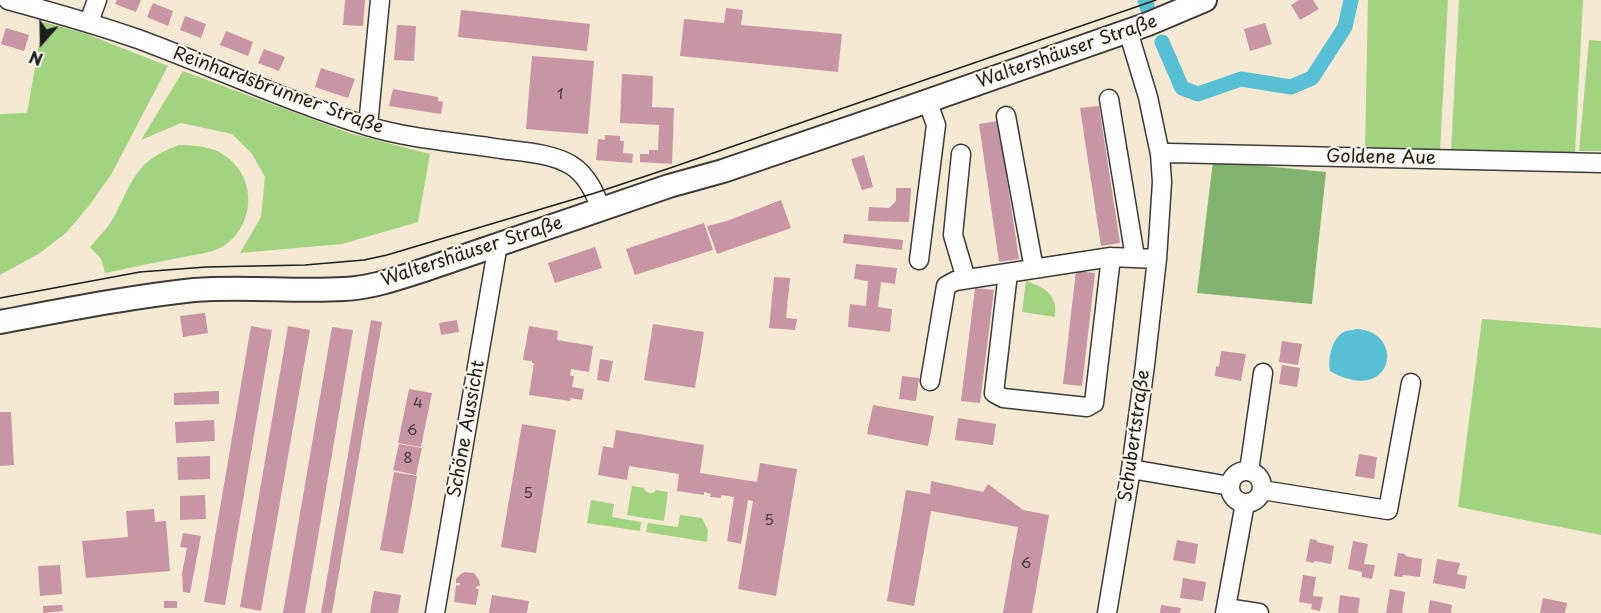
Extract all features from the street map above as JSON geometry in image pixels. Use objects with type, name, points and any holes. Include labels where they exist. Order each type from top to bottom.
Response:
[{"type":"main road","name":"Waltershäuser Straße","points":[[0,322],[92,305],[195,290],[346,289],[372,285],[411,274],[669,186],[723,171],[1128,31],[1205,0]]},
{"type":"street","name":"Reinhardsbrunner Straße","points":[[8,0],[89,22],[368,126],[405,135],[537,154],[560,160],[572,165],[586,179],[601,209]]},
{"type":"street","points":[[89,22],[97,0]]},
{"type":"street","points":[[368,126],[380,0]]},
{"type":"street","name":"Schubertstraße","points":[[1107,613],[1131,469],[1157,259],[1162,182],[1160,154],[1148,97],[1128,31]]},
{"type":"street","points":[[1109,99],[1135,257]]},
{"type":"street","points":[[919,260],[936,125],[927,100]]},
{"type":"street","points":[[1006,116],[1034,269]]},
{"type":"street","points":[[961,154],[953,235],[966,279]]},
{"type":"street","name":"Goldene Aue","points":[[1160,154],[1601,163]]},
{"type":"street","name":"Schöne Aussicht","points":[[435,613],[498,244]]},
{"type":"street","points":[[1008,273],[994,393],[1003,398],[1087,407],[1094,403],[1111,257]]},
{"type":"street","points":[[930,381],[946,286],[955,281],[1111,257],[1157,259]]},
{"type":"street","points":[[1249,471],[1263,373]]},
{"type":"street","points":[[1262,490],[1388,510],[1411,383]]},
{"type":"street","points":[[1131,469],[1230,486]]},
{"type":"street","points":[[1249,471],[1258,476],[1262,490],[1255,500],[1245,503],[1232,496],[1230,486],[1238,473],[1249,471]]},
{"type":"street","points":[[1245,503],[1226,610],[1259,613]]},
{"type":"green space","points":[[1368,0],[1448,0],[1440,152],[1365,151]]},
{"type":"green space","points":[[1459,0],[1583,0],[1575,154],[1451,152]]},
{"type":"green space","points":[[43,22],[84,33],[168,66],[111,175],[88,207],[66,233],[40,253],[0,275],[0,114],[27,113]]},
{"type":"green space","points":[[1589,40],[1601,41],[1601,151],[1579,151]]},
{"type":"green space","points":[[183,71],[349,133],[430,154],[418,222],[342,244],[240,253],[261,217],[265,177],[252,154],[232,134],[181,123],[141,140]]},
{"type":"green space","points":[[179,145],[199,146],[214,150],[230,159],[238,168],[244,179],[248,201],[243,224],[228,243],[212,251],[105,273],[101,259],[90,247],[111,222],[138,171],[154,157]]},
{"type":"green space","points":[[1213,161],[1326,172],[1312,304],[1197,293]]},
{"type":"green space","points":[[1026,281],[1043,288],[1049,294],[1055,304],[1055,317],[1022,312]]},
{"type":"green space","points":[[1482,319],[1601,328],[1601,535],[1458,507]]},
{"type":"green space","points":[[632,486],[644,488],[649,493],[656,490],[668,492],[664,521],[627,515]]},
{"type":"green space","points":[[591,500],[614,504],[612,517],[641,522],[640,531],[587,523]]},
{"type":"green space","points":[[680,515],[702,518],[708,530],[707,542],[646,532],[648,523],[678,527]]},
{"type":"water","points":[[1357,329],[1373,333],[1383,342],[1387,353],[1386,365],[1379,374],[1368,380],[1351,380],[1330,371],[1330,356],[1338,336]]},
{"type":"building","points":[[117,0],[141,0],[136,12],[115,4]]},
{"type":"building","points":[[345,0],[365,0],[363,26],[343,25]]},
{"type":"building","points":[[1299,0],[1313,0],[1319,9],[1300,20],[1291,5]]},
{"type":"building","points":[[153,3],[173,11],[168,26],[147,17]]},
{"type":"building","points":[[726,8],[743,10],[741,25],[842,34],[838,72],[680,56],[684,19],[724,23]]},
{"type":"building","points":[[461,10],[590,24],[587,51],[458,37]]},
{"type":"building","points":[[185,16],[206,24],[201,38],[180,30]]},
{"type":"building","points":[[1265,23],[1272,44],[1250,51],[1244,29]]},
{"type":"building","points":[[397,25],[416,26],[414,61],[394,60]]},
{"type":"building","points":[[6,28],[29,35],[24,51],[1,44]]},
{"type":"building","points":[[226,31],[253,42],[248,56],[220,45]]},
{"type":"building","points":[[264,49],[285,57],[279,71],[258,63]]},
{"type":"building","points":[[532,56],[594,61],[588,134],[526,129]]},
{"type":"building","points":[[321,68],[355,79],[348,98],[315,87]]},
{"type":"building","points":[[622,74],[653,76],[652,107],[674,108],[672,164],[640,162],[640,154],[649,154],[649,150],[658,150],[659,125],[620,123]]},
{"type":"building","points":[[393,89],[438,97],[438,101],[443,102],[441,114],[389,106]]},
{"type":"building","points":[[1099,106],[1120,243],[1101,246],[1080,108]]},
{"type":"building","points":[[998,121],[1019,259],[999,262],[979,124]]},
{"type":"building","points":[[605,135],[620,136],[620,141],[624,141],[623,153],[633,154],[632,163],[596,160],[598,139],[605,140]]},
{"type":"building","points":[[864,155],[873,187],[862,190],[851,159]]},
{"type":"building","points":[[896,188],[911,188],[909,222],[868,221],[869,207],[889,208],[896,201]]},
{"type":"building","points":[[781,200],[791,228],[717,254],[707,226],[727,221]]},
{"type":"building","points":[[704,223],[713,250],[635,275],[626,249]]},
{"type":"building","points":[[844,234],[903,240],[902,250],[843,243]]},
{"type":"building","points":[[595,247],[602,268],[555,283],[548,263]]},
{"type":"building","points":[[856,264],[897,268],[895,284],[881,282],[878,307],[892,309],[890,332],[848,327],[850,304],[866,306],[868,281],[854,279]]},
{"type":"building","points":[[1076,271],[1095,273],[1082,386],[1063,384]]},
{"type":"building","points":[[774,277],[790,278],[786,318],[797,319],[795,330],[769,328]]},
{"type":"building","points":[[975,288],[994,290],[980,403],[961,401]]},
{"type":"building","points":[[205,313],[208,333],[183,337],[180,316]]},
{"type":"building","points":[[371,320],[382,322],[332,613],[321,613]]},
{"type":"building","points":[[457,320],[459,332],[441,335],[439,323]]},
{"type":"building","points":[[653,324],[704,332],[695,388],[644,380]]},
{"type":"building","points":[[251,326],[272,330],[225,605],[204,602]]},
{"type":"building","points":[[288,326],[310,330],[261,611],[240,607]]},
{"type":"building","points":[[529,326],[558,331],[557,340],[593,346],[589,372],[571,369],[570,376],[574,376],[572,387],[584,389],[582,400],[571,398],[570,401],[529,395],[534,363],[523,360]]},
{"type":"building","points":[[332,327],[353,330],[305,613],[283,613]]},
{"type":"building","points":[[1282,341],[1302,344],[1298,365],[1279,362]]},
{"type":"building","points":[[1221,351],[1246,354],[1241,381],[1215,376]]},
{"type":"building","points":[[600,359],[613,361],[609,382],[597,380]]},
{"type":"building","points":[[1282,365],[1300,368],[1297,387],[1279,384]]},
{"type":"building","points":[[902,376],[919,378],[916,401],[899,399]]},
{"type":"building","points":[[409,389],[432,393],[421,447],[398,443]]},
{"type":"building","points":[[219,391],[219,404],[174,405],[174,393]]},
{"type":"building","points":[[873,405],[934,416],[928,446],[867,434]]},
{"type":"building","points":[[0,412],[11,412],[14,465],[0,466]]},
{"type":"building","points":[[958,418],[996,424],[993,445],[955,440]]},
{"type":"building","points":[[214,420],[215,441],[176,443],[175,422]]},
{"type":"building","points":[[522,424],[556,430],[536,553],[501,547]]},
{"type":"building","points":[[616,430],[704,445],[700,473],[757,482],[760,463],[797,469],[776,596],[738,589],[753,501],[748,500],[741,544],[727,541],[734,497],[721,495],[721,498],[710,497],[711,494],[704,492],[704,495],[677,491],[679,474],[629,466],[627,480],[598,475],[603,446],[613,448]]},
{"type":"building","points":[[399,444],[422,448],[416,475],[393,470]]},
{"type":"building","points":[[1359,454],[1377,457],[1374,479],[1355,476]]},
{"type":"building","points":[[210,456],[210,479],[178,480],[177,457]]},
{"type":"building","points":[[394,472],[417,476],[403,554],[380,550]]},
{"type":"building","points":[[931,481],[983,492],[988,484],[1023,510],[1049,515],[1032,613],[1003,613],[1018,527],[931,511],[914,606],[887,601],[906,490],[930,494]]},
{"type":"building","points":[[205,495],[206,519],[180,520],[180,496]]},
{"type":"building","points":[[154,509],[155,522],[166,521],[170,571],[86,578],[82,541],[128,537],[126,511]]},
{"type":"building","points":[[183,533],[201,536],[190,593],[183,592],[182,573],[187,548],[180,547]]},
{"type":"building","points":[[1310,539],[1334,546],[1331,564],[1306,561]]},
{"type":"building","points":[[1177,540],[1198,544],[1195,564],[1173,560]]},
{"type":"building","points":[[1353,541],[1368,544],[1364,564],[1375,565],[1372,579],[1362,577],[1362,572],[1348,569]]},
{"type":"building","points":[[1398,553],[1422,559],[1420,577],[1394,576]]},
{"type":"building","points":[[1437,559],[1460,563],[1457,574],[1467,576],[1465,589],[1433,583]]},
{"type":"building","points":[[60,565],[62,594],[40,596],[38,566]]},
{"type":"building","points":[[465,572],[474,573],[479,580],[480,586],[476,589],[479,589],[476,605],[454,602],[456,585],[459,586],[460,583],[456,583],[456,579]]},
{"type":"building","points":[[1303,575],[1316,577],[1313,596],[1323,597],[1320,611],[1311,609],[1312,604],[1299,602]]},
{"type":"building","points":[[1183,578],[1206,582],[1203,601],[1180,598]]},
{"type":"building","points":[[1390,589],[1405,592],[1402,613],[1386,613]]},
{"type":"building","points":[[374,591],[401,595],[398,613],[370,613]]},
{"type":"building","points":[[492,595],[529,601],[527,613],[489,613]]},
{"type":"building","points":[[1340,595],[1360,598],[1358,613],[1338,613]]},
{"type":"building","points":[[1543,598],[1567,603],[1565,613],[1540,613]]},
{"type":"building","points":[[1430,600],[1452,605],[1451,613],[1428,613]]},
{"type":"building","points":[[164,601],[177,601],[177,608],[164,608]]},
{"type":"building","points":[[62,605],[63,611],[43,613],[43,606]]},
{"type":"building","points":[[1161,605],[1181,608],[1180,613],[1160,613]]},
{"type":"waterway","points":[[1145,0],[1148,10]]},
{"type":"waterway","points":[[1162,42],[1182,88],[1198,94],[1241,79],[1291,87],[1312,78],[1345,27],[1351,0]]},
{"type":"tram line","points":[[0,298],[140,272],[206,267],[305,265],[364,260],[387,255],[595,193],[1156,0]]}]
